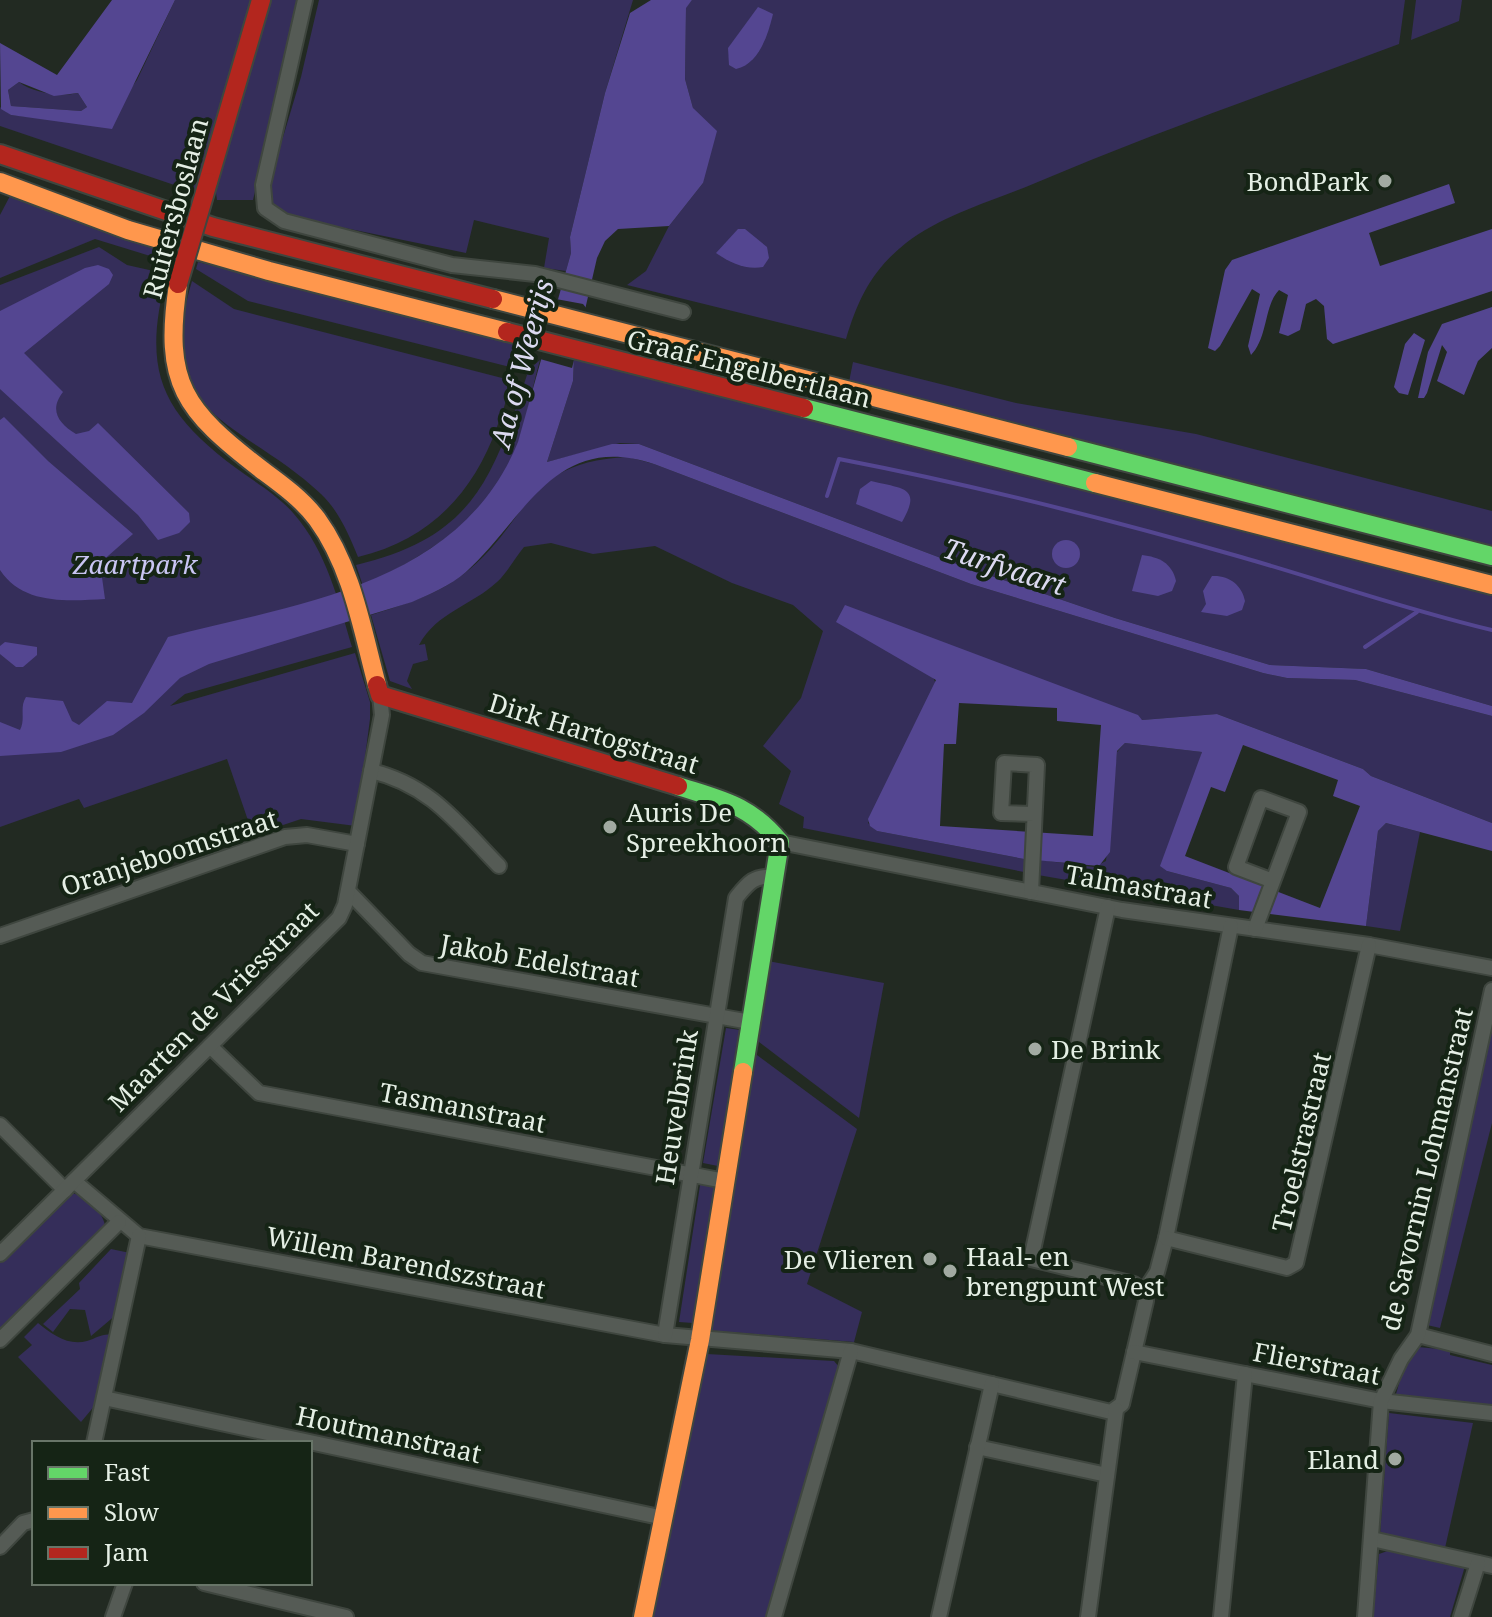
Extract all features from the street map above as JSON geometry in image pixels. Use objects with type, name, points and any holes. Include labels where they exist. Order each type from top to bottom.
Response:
[{"type":"main road","name":"Ruitersboslaan","points":[[261,0],[178,284],[172,314],[171,353],[187,400],[219,438],[309,508],[337,553],[353,604]]},
{"type":"main road","name":"Graaf Engelbertlaan","points":[[0,154],[213,227],[1492,556]]},
{"type":"main road","name":"Graaf Engelbertlaan","points":[[0,182],[174,245],[1492,585]]},
{"type":"main road","name":"Maarten de Vriesstraat","points":[[353,604],[380,695]]},
{"type":"main road","name":"Dirk Hartogstraat","points":[[380,695],[739,805],[763,821],[780,842]]},
{"type":"main road","points":[[643,1617],[700,1340],[780,842]]},
{"type":"street","name":"Graaf Engelbertlaan","points":[[305,0],[263,185],[265,208],[284,221],[452,265],[563,280],[683,312]]},
{"type":"street","name":"Maarten de Vriesstraat","points":[[0,1254],[343,911],[382,715],[380,695]]},
{"type":"street","points":[[371,771],[404,781],[434,799],[499,866]]},
{"type":"street","points":[[1255,929],[1272,885],[1299,812],[1261,798],[1236,867],[1272,885]]},
{"type":"street","points":[[1031,892],[1034,814]]},
{"type":"street","name":"Oranjeboomstraat","points":[[0,936],[285,837],[307,835],[357,844]]},
{"type":"street","name":"Talmastraat","points":[[780,842],[1108,907],[1369,945],[1492,968]]},
{"type":"street","name":"Heuvelbrink","points":[[665,1335],[736,898],[749,882],[761,876],[774,877]]},
{"type":"street","name":"Jakob Edelstraat","points":[[348,891],[409,954],[422,963],[750,1022]]},
{"type":"street","points":[[665,1335],[851,1351],[1106,1412],[1116,1410],[1122,1404],[1146,1301],[1144,1292],[1134,1284],[1031,1259],[1108,907]]},
{"type":"street","points":[[1144,1292],[1157,1272],[1166,1238],[1231,926]]},
{"type":"street","name":"Troelstrastraat","points":[[1166,1238],[1287,1268],[1296,1263],[1369,945]]},
{"type":"street","name":"de Savornin Lohmanstraat","points":[[1381,1401],[1401,1359],[1418,1335],[1492,990]]},
{"type":"street","name":"Tasmanstraat","points":[[210,1046],[259,1093],[725,1181]]},
{"type":"street","points":[[0,1125],[70,1185],[139,1236],[94,1441]]},
{"type":"street","points":[[0,1340],[119,1222]]},
{"type":"street","name":"Willem Barendszstraat","points":[[139,1236],[665,1335]]},
{"type":"street","points":[[1418,1335],[1492,1354]]},
{"type":"street","points":[[774,1617],[851,1351]]},
{"type":"street","name":"Flierstraat","points":[[1134,1352],[1381,1401],[1492,1413]]},
{"type":"street","points":[[1221,1617],[1245,1374]]},
{"type":"street","points":[[939,1617],[992,1384]]},
{"type":"street","name":"Houtmanstraat","points":[[104,1398],[305,1441]]},
{"type":"street","points":[[1365,1617],[1381,1401]]},
{"type":"street","points":[[1088,1617],[1116,1410]]},
{"type":"street","name":"Houtmanstraat","points":[[312,1443],[664,1518]]},
{"type":"street","points":[[977,1447],[1107,1475]]},
{"type":"street","points":[[0,1547],[23,1523],[32,1521]]},
{"type":"street","points":[[1372,1539],[1485,1565],[1461,1617]]},
{"type":"street","points":[[113,1617],[124,1585]]},
{"type":"street","points":[[212,1585],[346,1617]]},
{"type":"green space","points":[[175,0],[254,0],[198,193],[0,126],[0,107],[11,115],[104,125],[137,80]]},
{"type":"green space","points":[[269,0],[299,0],[253,200],[217,200],[215,185]]},
{"type":"green space","points":[[319,0],[633,0],[605,93],[570,237],[571,253],[566,271],[544,268],[549,238],[474,220],[466,253],[287,216],[273,205],[269,184],[301,77]]},
{"type":"green space","points":[[692,0],[1405,0],[1399,44],[1124,147],[968,209],[920,233],[894,253],[875,275],[861,298],[846,339],[627,285],[646,271],[669,226],[703,183],[693,108],[685,79],[686,7]]},
{"type":"green space","points":[[1416,0],[1462,0],[1459,21],[1411,40]]},
{"type":"green space","points":[[19,82],[47,93],[78,93],[87,107],[81,111],[11,106],[8,90]]},
{"type":"green space","points":[[10,196],[176,255],[173,263],[95,239],[0,278],[0,215]]},
{"type":"green space","name":"Zaartpark","points":[[99,247],[127,265],[167,274],[156,336],[163,385],[189,427],[236,468],[281,501],[305,529],[330,577],[352,647],[185,694],[170,706],[355,653],[370,702],[356,826],[301,819],[253,835],[227,759],[84,808],[79,799],[0,827],[0,285]]},
{"type":"green space","points":[[198,262],[532,347],[526,372],[540,360],[524,423],[507,470],[492,492],[475,512],[434,546],[363,586],[356,565],[396,553],[427,538],[452,520],[472,499],[502,445],[527,375],[522,370],[248,301],[196,269]]},
{"type":"green space","points":[[192,281],[234,309],[506,379],[507,397],[497,427],[475,473],[461,493],[427,526],[406,539],[358,557],[338,516],[321,494],[235,431],[212,412],[194,390],[184,362],[182,327]]},
{"type":"green space","points":[[574,357],[1492,593],[1492,706],[1366,669],[1270,665],[1115,618],[962,566],[639,444],[620,443],[547,462],[573,381]]},
{"type":"green space","points":[[853,362],[1016,403],[1196,434],[1492,511],[1492,547],[849,382]]},
{"type":"green space","points":[[628,457],[654,464],[971,584],[1263,673],[1287,678],[1355,680],[1492,716],[1492,823],[1371,776],[1363,769],[1217,714],[1142,720],[932,675],[936,684],[868,823],[877,831],[1024,859],[1024,872],[803,828],[804,817],[779,804],[791,771],[763,746],[801,698],[823,631],[793,605],[732,583],[655,546],[593,554],[551,543],[524,547],[497,582],[445,617],[426,634],[419,645],[425,644],[428,660],[413,664],[407,681],[412,689],[390,681],[371,615],[406,604],[461,576],[484,556],[530,499],[546,483],[566,470],[592,461]]},
{"type":"green space","points":[[1125,743],[1202,752],[1167,871],[1231,888],[1239,896],[1239,910],[1038,875],[1040,860],[1094,867],[1106,861],[1117,752]]},
{"type":"green space","points":[[1386,823],[1420,832],[1400,931],[1366,926],[1378,831]]},
{"type":"green space","points":[[768,961],[884,983],[859,1118],[755,1039]]},
{"type":"green space","points":[[726,1028],[740,1030],[718,1166],[703,1163]]},
{"type":"green space","points":[[1492,1030],[1492,1123],[1440,1328],[1427,1325]]},
{"type":"green space","points":[[753,1052],[857,1129],[807,1284],[862,1312],[854,1342],[706,1330]]},
{"type":"green space","points":[[701,1179],[715,1181],[693,1323],[679,1322]]},
{"type":"green space","points":[[72,1193],[94,1206],[102,1217],[105,1229],[0,1335],[0,1261]]},
{"type":"green space","points":[[111,1249],[130,1253],[117,1314],[91,1336],[85,1310],[70,1309],[53,1332],[43,1324],[80,1289],[79,1283]]},
{"type":"green space","points":[[38,1323],[55,1335],[73,1342],[113,1335],[96,1404],[81,1422],[18,1357],[32,1345],[24,1337]]},
{"type":"green space","points":[[1418,1347],[1450,1350],[1450,1355],[1492,1365],[1492,1405],[1396,1394],[1405,1363]]},
{"type":"green space","points":[[707,1354],[834,1361],[840,1368],[768,1617],[651,1617]]},
{"type":"green space","points":[[1389,1413],[1473,1423],[1445,1548],[1380,1535]]},
{"type":"green space","points":[[1393,1549],[1465,1566],[1450,1617],[1373,1617],[1379,1554]]},
{"type":"shaded area","points":[[112,0],[175,0],[112,129],[11,115],[1,109],[0,43],[57,75]],"holes":[[[19,82],[54,96],[78,93],[87,107],[81,111],[11,106],[8,90]]]},
{"type":"shaded area","points":[[651,0],[692,0],[686,8],[685,79],[693,108],[717,131],[703,183],[669,226],[618,229],[605,241],[597,258],[574,357],[573,381],[547,462],[612,444],[639,444],[962,566],[1115,618],[1270,665],[1366,669],[1492,706],[1492,716],[1355,680],[1287,678],[1263,673],[971,584],[654,464],[620,457],[591,460],[566,470],[525,506],[466,572],[433,593],[209,664],[180,678],[144,713],[113,735],[61,752],[0,756],[0,722],[20,730],[26,697],[63,701],[72,721],[79,725],[107,701],[132,703],[168,637],[321,598],[370,580],[416,558],[457,528],[492,490],[518,442],[571,253],[570,237],[605,93],[630,13]]},
{"type":"shaded area","points":[[758,7],[773,14],[768,31],[751,61],[736,69],[729,65],[728,48]]},
{"type":"shaded area","points":[[1449,184],[1455,203],[1369,233],[1380,266],[1492,229],[1492,291],[1333,344],[1327,339],[1324,306],[1316,299],[1306,304],[1300,330],[1288,336],[1279,333],[1288,295],[1279,290],[1251,355],[1248,346],[1260,294],[1252,289],[1220,346],[1215,351],[1208,348],[1225,270],[1232,260]]},
{"type":"shaded area","points":[[738,229],[745,229],[767,247],[769,258],[763,267],[738,265],[716,253]]},
{"type":"shaded area","points":[[98,265],[109,269],[113,275],[109,284],[24,353],[63,392],[56,410],[64,425],[76,434],[89,431],[98,423],[189,513],[190,522],[179,533],[158,540],[138,515],[0,389],[0,311],[85,268]]},
{"type":"shaded area","points":[[1492,307],[1492,348],[1478,361],[1464,395],[1437,381],[1447,352],[1442,345],[1427,393],[1424,398],[1418,398],[1428,352],[1442,324]]},
{"type":"shaded area","points":[[1414,333],[1425,340],[1408,395],[1399,393],[1394,387],[1405,344]]},
{"type":"shaded area","points":[[4,417],[48,461],[133,534],[100,563],[105,599],[61,600],[33,595],[21,590],[0,570],[0,420]]},
{"type":"shaded area","points":[[871,481],[901,488],[910,496],[908,511],[902,522],[856,504],[860,489]]},
{"type":"shaded area","points":[[1066,540],[1076,544],[1080,554],[1076,564],[1066,568],[1056,564],[1052,554],[1056,544]]},
{"type":"shaded area","points":[[1142,555],[1154,557],[1168,565],[1176,581],[1172,591],[1158,596],[1132,591]]},
{"type":"shaded area","points":[[1212,576],[1224,577],[1238,586],[1245,601],[1242,610],[1227,616],[1201,612],[1206,604],[1203,591]]},
{"type":"shaded area","points":[[845,605],[1138,715],[1142,720],[1217,714],[1363,769],[1371,776],[1492,823],[1492,851],[1386,823],[1378,831],[1366,926],[1239,910],[1239,896],[1231,888],[1167,871],[1160,866],[1202,752],[1125,743],[1117,751],[1110,852],[1099,866],[1024,859],[877,831],[870,826],[868,819],[936,680],[836,622]],"holes":[[[959,703],[1057,708],[1057,721],[1101,725],[1093,836],[940,826],[944,744],[956,744]],[[1243,745],[1338,780],[1333,796],[1360,806],[1320,908],[1185,856],[1211,787],[1225,792]]]},
{"type":"shaded area","points":[[5,642],[37,647],[37,655],[23,667],[16,667],[0,654],[0,646]]},
{"type":"pier","points":[[556,299],[583,304],[587,309],[572,368],[540,359]]},
{"type":"waterway","points":[[827,496],[839,459],[890,469],[1141,529],[1492,630]]},
{"type":"waterway","points":[[1365,647],[1417,612]]},
{"type":"traffic: fast","points":[[804,408],[1095,483]]},
{"type":"traffic: fast","points":[[1068,447],[1492,556]]},
{"type":"traffic: fast","points":[[678,786],[734,805],[758,820],[780,842],[743,1072]]},
{"type":"traffic: slow","points":[[0,182],[128,230],[269,271],[507,332]]},
{"type":"traffic: slow","points":[[178,284],[174,347],[177,371],[185,392],[214,430],[291,492],[317,519],[347,578],[377,685]]},
{"type":"traffic: slow","points":[[493,299],[1068,447]]},
{"type":"traffic: slow","points":[[1095,483],[1492,585]]},
{"type":"traffic: slow","points":[[643,1617],[700,1340],[743,1072]]},
{"type":"traffic: jam","points":[[208,182],[261,0]]},
{"type":"traffic: jam","points":[[0,154],[213,227],[493,299]]},
{"type":"traffic: jam","points":[[178,284],[208,182]]},
{"type":"traffic: jam","points":[[507,332],[804,408]]},
{"type":"traffic: jam","points":[[377,685],[380,695],[678,786]]},
{"type":"place","name":"BondPark","points":[[1385,181]]},
{"type":"place","name":"Auris De Spreekhoorn","points":[[610,827]]},
{"type":"place","name":"De Brink","points":[[1035,1049]]},
{"type":"place","name":"De Vlieren","points":[[930,1259]]},
{"type":"place","name":"Haal- en brengpunt West","points":[[950,1271]]},
{"type":"place","name":"Eland","points":[[1395,1459]]},
{"type":"water label","name":"Aa of Weerijs","points":[[521,363]]},
{"type":"water label","name":"Turfvaart","points":[[1005,566]]}]
